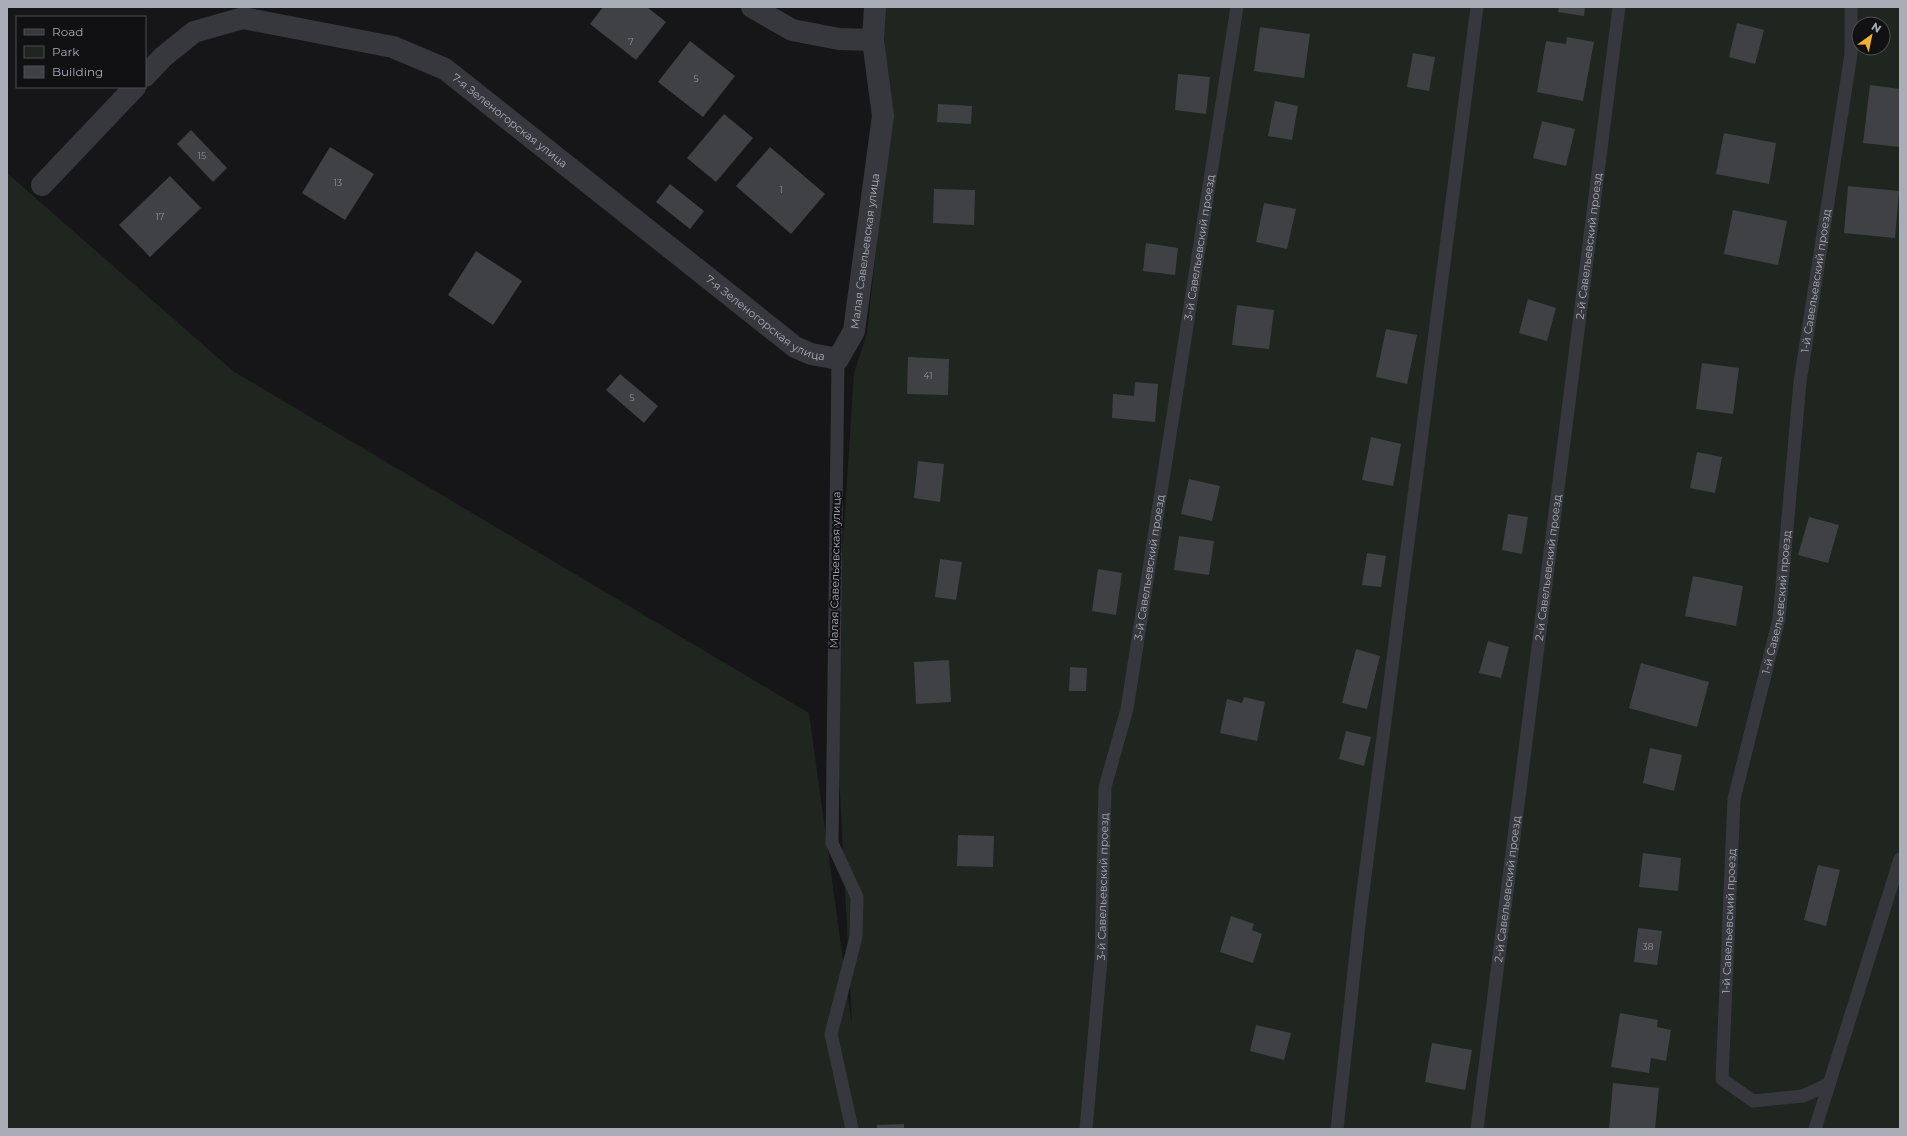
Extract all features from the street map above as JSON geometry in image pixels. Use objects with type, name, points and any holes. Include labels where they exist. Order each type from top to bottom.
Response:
[{"type":"street","points":[[752,7],[792,30],[839,39],[873,40]]},
{"type":"street","name":"Малая Савельевская улица","points":[[838,358],[854,331],[883,116],[873,40],[875,7]]},
{"type":"street","name":"7-я Зеленогорская улица","points":[[146,75],[163,57],[194,32],[243,18],[394,47],[445,69],[795,347],[811,354],[838,358]]},
{"type":"street","points":[[42,185],[134,88]]},
{"type":"lane","name":"3-й Савельевский проезд","points":[[1086,1129],[1101,960],[1105,787],[1127,709],[1237,7]]},
{"type":"lane","points":[[1337,1129],[1361,907],[1477,7]]},
{"type":"lane","name":"2-й Савельевский проезд","points":[[1477,1129],[1619,7]]},
{"type":"lane","name":"1-й Савельевский проезд","points":[[1830,1084],[1803,1096],[1752,1101],[1722,1079],[1734,798],[1779,619],[1800,382],[1851,54],[1851,7]]},
{"type":"lane","name":"Малая Савельевская улица","points":[[838,358],[832,842],[857,897],[856,937],[831,1034],[852,1129]]},
{"type":"lane","points":[[1815,1129],[1900,859]]},
{"type":"green space","points":[[882,7],[1900,7],[1900,1129],[7,1129],[7,173],[233,371],[809,713],[852,1025],[834,679],[854,373],[867,333],[890,118]]},
{"type":"building","points":[[603,7],[647,7],[666,22],[636,60],[590,24]]},
{"type":"building","points":[[1559,7],[1585,7],[1584,16],[1558,12]]},
{"type":"building","points":[[1737,23],[1764,30],[1755,64],[1729,57]]},
{"type":"building","points":[[1260,27],[1310,34],[1304,78],[1254,71]]},
{"type":"building","points":[[1567,37],[1594,42],[1583,101],[1537,92],[1546,41],[1566,44]]},
{"type":"building","points":[[690,41],[735,76],[703,117],[658,82]]},
{"type":"building","points":[[1413,53],[1435,57],[1429,91],[1407,87]]},
{"type":"building","points":[[1178,74],[1210,77],[1206,114],[1175,110]]},
{"type":"building","points":[[1870,85],[1900,89],[1900,147],[1863,143]]},
{"type":"building","points":[[1275,101],[1298,106],[1292,140],[1268,136]]},
{"type":"building","points":[[938,104],[972,106],[971,124],[937,122]]},
{"type":"building","points":[[724,114],[753,138],[716,182],[687,158]]},
{"type":"building","points":[[1542,121],[1575,129],[1566,166],[1533,158]]},
{"type":"building","points":[[191,130],[227,168],[213,182],[177,144]]},
{"type":"building","points":[[1724,133],[1776,143],[1769,184],[1716,174]]},
{"type":"building","points":[[330,147],[374,174],[345,220],[302,193]]},
{"type":"building","points":[[770,147],[825,194],[791,234],[736,186]]},
{"type":"building","points":[[170,176],[201,208],[150,257],[119,225]]},
{"type":"building","points":[[670,184],[704,211],[690,229],[656,202]]},
{"type":"building","points":[[1848,186],[1899,191],[1895,238],[1844,233]]},
{"type":"building","points":[[934,189],[975,190],[974,225],[933,223]]},
{"type":"building","points":[[1264,203],[1296,209],[1287,249],[1256,242]]},
{"type":"building","points":[[1733,210],[1787,221],[1778,265],[1724,254]]},
{"type":"building","points":[[1146,243],[1178,248],[1175,275],[1143,271]]},
{"type":"building","points":[[476,251],[522,281],[493,325],[448,295]]},
{"type":"building","points":[[1528,299],[1556,308],[1547,341],[1519,333]]},
{"type":"building","points":[[1237,305],[1274,310],[1269,349],[1232,345]]},
{"type":"building","points":[[1386,329],[1417,335],[1407,384],[1376,377]]},
{"type":"building","points":[[908,357],[949,359],[948,395],[907,394]]},
{"type":"building","points":[[1702,363],[1739,368],[1733,414],[1696,409]]},
{"type":"building","points":[[620,374],[658,406],[644,423],[606,390]]},
{"type":"building","points":[[1135,382],[1158,384],[1155,422],[1112,418],[1113,394],[1134,396]]},
{"type":"building","points":[[1371,437],[1401,444],[1393,486],[1362,480]]},
{"type":"building","points":[[1697,452],[1722,457],[1715,493],[1690,488]]},
{"type":"building","points":[[918,461],[944,464],[940,502],[914,498]]},
{"type":"building","points":[[1189,479],[1220,486],[1212,521],[1181,514]]},
{"type":"building","points":[[1508,514],[1528,517],[1522,554],[1502,550]]},
{"type":"building","points":[[1809,517],[1839,525],[1828,563],[1798,555]]},
{"type":"building","points":[[1179,536],[1214,541],[1209,575],[1174,570]]},
{"type":"building","points":[[1367,553],[1386,556],[1381,587],[1362,585]]},
{"type":"building","points":[[940,559],[962,562],[956,600],[935,597]]},
{"type":"building","points":[[1098,569],[1122,573],[1116,615],[1092,611]]},
{"type":"building","points":[[1693,576],[1743,586],[1736,626],[1685,616]]},
{"type":"building","points":[[1488,641],[1509,647],[1501,678],[1479,673]]},
{"type":"building","points":[[1356,649],[1380,656],[1367,709],[1342,703]]},
{"type":"building","points":[[949,660],[951,702],[916,704],[914,662]]},
{"type":"building","points":[[1641,663],[1709,682],[1697,727],[1629,708]]},
{"type":"building","points":[[1070,667],[1087,668],[1086,691],[1069,691]]},
{"type":"building","points":[[1244,697],[1265,702],[1257,741],[1220,733],[1227,699],[1242,703]]},
{"type":"building","points":[[1346,731],[1371,737],[1364,766],[1339,759]]},
{"type":"building","points":[[1650,748],[1682,755],[1674,791],[1643,783]]},
{"type":"building","points":[[958,835],[994,836],[993,867],[957,866]]},
{"type":"building","points":[[1643,853],[1681,858],[1678,891],[1639,887]]},
{"type":"building","points":[[1818,865],[1840,870],[1826,926],[1804,920]]},
{"type":"building","points":[[1231,916],[1254,924],[1252,930],[1262,934],[1253,963],[1220,952]]},
{"type":"building","points":[[1638,928],[1662,931],[1657,965],[1634,962]]},
{"type":"building","points":[[1620,1013],[1658,1020],[1657,1027],[1671,1030],[1666,1061],[1651,1058],[1649,1073],[1611,1067]]},
{"type":"building","points":[[1256,1025],[1291,1033],[1284,1060],[1250,1051]]},
{"type":"building","points":[[1432,1043],[1472,1050],[1465,1090],[1425,1082]]},
{"type":"building","points":[[1613,1083],[1659,1088],[1655,1129],[1609,1129]]},
{"type":"building","points":[[904,1124],[904,1129],[877,1129],[877,1125]]}]
